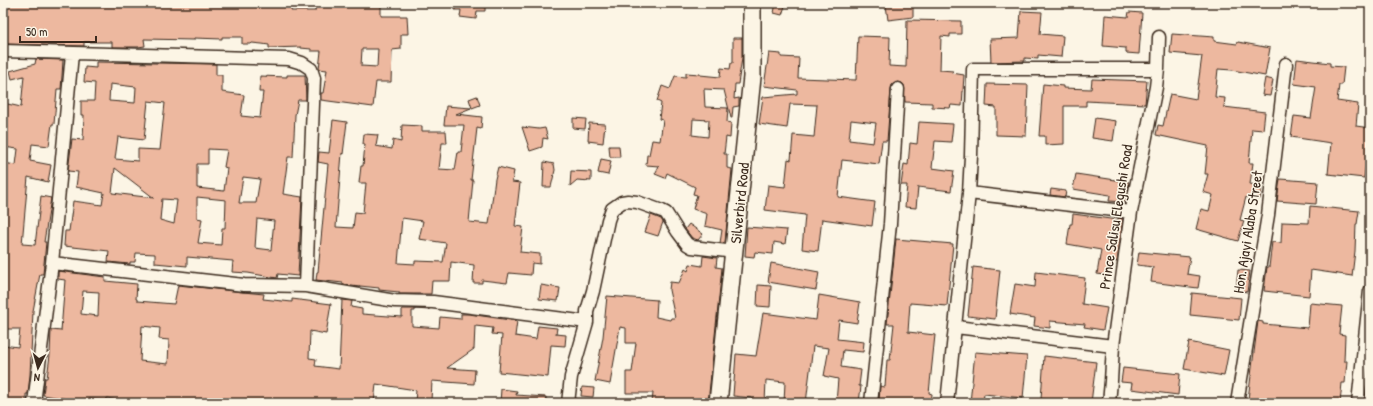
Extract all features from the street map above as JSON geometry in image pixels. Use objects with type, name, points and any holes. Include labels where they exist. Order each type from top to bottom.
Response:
[{"type":"street","name":"Silverbird Road","points":[[718,403],[735,252],[752,77],[752,3]]},
{"type":"street","name":"Prince Salisu Elegushi Road","points":[[1109,403],[1112,381],[1113,346],[1131,212],[1158,69],[1159,37]]},
{"type":"street","points":[[3,51],[289,59],[302,63],[311,69],[314,78],[306,286]]},
{"type":"street","points":[[34,403],[52,263],[72,54]]},
{"type":"street","name":"Hon. Ajayi Alaba Street","points":[[1237,403],[1268,215],[1286,64]]},
{"type":"street","points":[[947,403],[969,194],[973,69],[1158,69]]},
{"type":"street","points":[[871,403],[890,224],[898,89]]},
{"type":"street","points":[[969,194],[1131,212]]},
{"type":"street","points":[[568,403],[571,377],[587,322],[587,311],[612,208],[622,202],[628,201],[650,206],[666,213],[687,244],[735,252]]},
{"type":"street","points":[[52,263],[244,285],[306,286],[395,301],[433,302],[587,322]]},
{"type":"street","points":[[1358,403],[1368,339],[1370,291]]},
{"type":"street","points":[[956,327],[1113,346]]},
{"type":"building","points":[[3,3],[197,3],[197,5],[219,3],[292,3],[291,11],[315,11],[316,3],[352,3],[353,6],[381,5],[381,16],[407,16],[408,34],[401,34],[401,49],[392,50],[391,82],[376,82],[373,107],[321,100],[321,93],[323,93],[327,70],[319,69],[321,51],[311,51],[311,49],[301,47],[269,48],[269,45],[252,43],[242,44],[242,37],[222,37],[222,39],[194,38],[194,40],[144,39],[145,46],[138,47],[112,47],[112,42],[84,42],[84,46],[3,44]],"holes":[[[362,49],[378,49],[377,67],[361,66]]]},
{"type":"building","points":[[455,3],[485,3],[485,11],[477,11],[476,19],[460,17],[461,10],[455,10]]},
{"type":"building","points":[[776,3],[786,3],[782,15],[774,13]]},
{"type":"building","points":[[913,3],[913,17],[888,20],[886,5]]},
{"type":"building","points":[[1021,11],[1042,12],[1040,34],[1063,36],[1061,57],[1038,55],[1038,59],[1025,58],[1025,61],[991,62],[990,39],[1019,38]]},
{"type":"building","points":[[1129,12],[1142,13],[1139,54],[1126,53],[1126,48],[1103,46],[1105,15],[1128,17]]},
{"type":"building","points":[[907,20],[961,21],[961,34],[950,34],[950,37],[941,36],[940,70],[953,71],[952,73],[964,75],[962,106],[951,105],[950,108],[932,107],[932,103],[905,102],[904,85],[898,82],[892,85],[887,141],[882,141],[879,164],[842,160],[838,197],[875,202],[872,226],[822,219],[818,251],[802,249],[805,215],[765,210],[768,185],[785,187],[788,159],[791,160],[793,135],[814,137],[817,105],[790,104],[787,128],[759,124],[763,97],[797,94],[797,90],[764,86],[769,53],[781,54],[781,57],[799,58],[798,78],[856,80],[858,36],[890,37],[889,66],[906,67]],"holes":[[[851,120],[876,123],[873,143],[849,140]]]},
{"type":"building","points":[[1172,34],[1214,37],[1214,41],[1237,44],[1238,42],[1270,48],[1265,76],[1218,69],[1215,97],[1225,98],[1224,107],[1265,112],[1263,130],[1252,129],[1249,163],[1253,163],[1250,184],[1262,186],[1260,199],[1246,197],[1240,220],[1244,221],[1238,241],[1196,229],[1201,209],[1209,211],[1213,195],[1203,192],[1208,174],[1205,174],[1208,146],[1156,135],[1158,125],[1163,126],[1170,94],[1196,99],[1202,56],[1170,53]]},
{"type":"building","points":[[733,38],[742,38],[742,58],[738,84],[735,84],[734,99],[739,98],[739,106],[733,107],[732,118],[724,90],[704,89],[705,107],[728,108],[727,122],[731,123],[730,138],[726,137],[724,154],[727,154],[727,168],[732,169],[725,243],[720,243],[722,230],[705,226],[707,214],[693,209],[697,195],[693,194],[695,187],[667,173],[665,178],[655,174],[659,166],[646,165],[647,155],[649,155],[652,140],[660,141],[663,120],[659,119],[661,103],[657,101],[662,86],[670,89],[675,76],[686,77],[686,73],[720,77],[721,68],[730,69],[731,63],[733,63]],"holes":[[[693,119],[709,120],[708,137],[692,135]]]},
{"type":"building","points":[[36,59],[63,60],[62,76],[61,89],[57,89],[54,124],[52,124],[49,146],[32,144],[30,161],[51,165],[48,182],[28,177],[22,244],[35,245],[41,196],[51,198],[44,242],[46,242],[43,274],[40,274],[33,311],[30,375],[28,394],[26,394],[26,403],[3,403],[3,345],[18,347],[20,329],[3,329],[3,163],[16,165],[18,149],[3,147],[3,103],[21,107],[24,76],[12,79],[10,71],[35,64]]},
{"type":"building","points":[[1297,59],[1330,63],[1330,66],[1344,67],[1342,85],[1339,85],[1337,101],[1358,104],[1356,126],[1370,128],[1370,164],[1366,163],[1364,178],[1328,174],[1331,143],[1291,137],[1294,116],[1311,118],[1316,87],[1294,84]]},
{"type":"building","points":[[96,62],[216,64],[216,75],[222,75],[222,92],[244,95],[241,116],[260,118],[263,92],[259,92],[260,76],[287,77],[287,75],[305,75],[306,100],[298,100],[295,115],[293,157],[288,157],[283,194],[302,197],[298,276],[278,274],[277,278],[232,272],[233,261],[187,257],[187,266],[155,263],[155,254],[136,253],[135,262],[130,262],[130,264],[108,262],[109,251],[64,246],[65,231],[69,231],[73,201],[102,205],[104,193],[76,187],[78,172],[68,171],[72,139],[83,140],[84,115],[81,115],[81,101],[94,101],[95,83],[84,82],[85,67],[96,68]],"holes":[[[110,84],[136,87],[135,103],[109,101]],[[148,101],[165,103],[160,150],[138,149],[138,161],[115,159],[118,137],[144,140]],[[208,149],[227,150],[224,167],[227,168],[224,191],[197,188],[197,164],[208,164]],[[115,168],[154,198],[112,193]],[[243,177],[260,179],[256,203],[239,203]],[[197,197],[226,200],[225,228],[222,228],[221,245],[198,243],[202,219],[197,218]],[[162,199],[177,200],[174,224],[160,220]],[[257,219],[274,221],[271,250],[255,248]]]},
{"type":"building","points":[[1265,78],[1273,80],[1270,96],[1262,95]]},
{"type":"building","points":[[1092,79],[1147,81],[1145,104],[1086,101],[1086,106],[1064,106],[1064,144],[1045,145],[1045,136],[1039,136],[1043,84],[1063,86],[1063,88],[1091,89]]},
{"type":"building","points":[[987,84],[1028,85],[1026,136],[996,135],[996,107],[986,106]]},
{"type":"building","points":[[477,96],[480,105],[472,108],[469,99]]},
{"type":"building","points":[[446,106],[471,108],[456,114],[482,117],[481,129],[477,128],[471,180],[473,180],[469,222],[489,224],[498,167],[514,171],[512,182],[520,183],[515,226],[523,227],[520,252],[540,254],[540,264],[532,263],[531,275],[509,273],[507,283],[482,280],[482,283],[473,283],[474,265],[451,262],[450,281],[432,281],[431,294],[399,294],[399,292],[379,290],[379,288],[343,285],[343,283],[316,280],[328,164],[318,162],[319,152],[329,153],[333,120],[347,122],[343,154],[342,153],[336,227],[353,228],[355,212],[363,213],[366,183],[359,183],[361,166],[363,166],[365,144],[363,144],[364,134],[378,135],[376,146],[392,149],[393,140],[401,142],[402,125],[422,126],[422,131],[446,131],[447,143],[442,143],[439,169],[455,170],[458,152],[461,152],[464,125],[444,125]],"holes":[[[402,218],[423,221],[419,239],[446,243],[443,262],[415,261],[415,264],[398,263]]]},
{"type":"building","points":[[573,118],[586,119],[585,129],[573,128]]},
{"type":"building","points":[[1095,118],[1116,121],[1113,141],[1092,138]]},
{"type":"building","points":[[919,122],[953,124],[951,142],[935,141],[932,168],[954,171],[951,191],[918,187],[916,208],[905,207],[907,185],[901,185],[904,164],[908,165],[910,143],[917,144]]},
{"type":"building","points":[[589,123],[605,124],[603,143],[588,141]]},
{"type":"building","points":[[522,127],[539,129],[545,128],[548,139],[543,138],[542,147],[530,151]]},
{"type":"building","points":[[609,146],[619,146],[620,157],[610,157]]},
{"type":"building","points":[[601,159],[611,161],[608,175],[598,173]]},
{"type":"building","points":[[544,162],[554,164],[555,170],[551,187],[543,187]]},
{"type":"building","points":[[571,171],[591,172],[591,181],[577,180],[570,186]]},
{"type":"building","points":[[1076,174],[1129,182],[1125,202],[1109,201],[1110,195],[1073,189]]},
{"type":"building","points":[[1280,179],[1318,182],[1316,204],[1277,201]]},
{"type":"building","points":[[1051,189],[1066,191],[1065,197],[1050,195]]},
{"type":"building","points":[[1310,206],[1359,211],[1356,224],[1352,276],[1311,270],[1309,296],[1264,291],[1272,242],[1281,243],[1282,222],[1309,223]]},
{"type":"building","points":[[1073,214],[1118,220],[1118,218],[1123,219],[1117,262],[1113,261],[1111,276],[1097,274],[1101,250],[1067,244]]},
{"type":"building","points":[[651,215],[661,219],[663,222],[658,236],[645,232]]},
{"type":"building","points":[[689,224],[703,234],[698,240],[692,238],[685,229]]},
{"type":"building","points":[[747,227],[787,230],[785,244],[774,242],[773,254],[755,252],[754,257],[745,256]]},
{"type":"building","points":[[896,239],[953,244],[947,306],[910,303],[908,332],[935,335],[929,393],[932,394],[931,403],[879,403],[880,386],[885,387],[887,360],[890,360],[894,324],[887,324]]},
{"type":"building","points":[[1139,252],[1190,257],[1187,274],[1200,276],[1198,288],[1151,282],[1153,267],[1137,265]]},
{"type":"building","points":[[703,256],[717,258],[716,267],[722,268],[708,403],[652,403],[653,393],[626,393],[626,372],[632,372],[636,343],[626,343],[626,328],[620,327],[610,384],[595,381],[603,337],[607,296],[657,300],[656,317],[670,320],[671,318],[675,318],[669,290],[670,282],[679,283],[685,269],[688,271],[690,264],[702,266]]},
{"type":"building","points":[[771,263],[819,272],[816,290],[768,282]]},
{"type":"building","points":[[973,267],[1000,270],[995,319],[968,316]]},
{"type":"building","points":[[1238,270],[1250,271],[1247,292],[1236,290]]},
{"type":"building","points":[[58,271],[105,277],[105,281],[137,284],[137,301],[174,304],[178,285],[264,294],[263,299],[292,302],[292,299],[331,304],[326,334],[310,331],[309,358],[316,359],[315,366],[339,369],[342,300],[352,301],[351,307],[362,309],[362,314],[402,317],[402,309],[415,309],[415,311],[412,311],[412,326],[439,328],[440,317],[461,319],[461,314],[469,314],[517,321],[515,336],[536,339],[538,326],[557,328],[556,334],[566,335],[565,346],[551,345],[548,377],[499,372],[502,335],[492,334],[493,328],[475,326],[474,349],[447,368],[475,370],[474,384],[432,381],[431,401],[428,401],[428,403],[415,403],[416,390],[376,384],[374,403],[221,403],[221,401],[200,399],[199,403],[151,403],[107,398],[106,400],[74,400],[43,395],[50,355],[51,330],[61,331],[65,280],[58,279]],"holes":[[[83,291],[99,292],[98,316],[81,314]],[[142,326],[160,328],[159,339],[169,340],[168,364],[140,361]]]},
{"type":"building","points":[[1036,272],[1085,278],[1082,304],[1107,308],[1103,330],[1084,327],[1085,324],[1050,321],[1050,328],[1034,326],[1035,318],[1010,314],[1015,284],[1035,287]]},
{"type":"building","points":[[541,285],[560,288],[558,301],[539,299]]},
{"type":"building","points":[[758,285],[771,286],[770,307],[757,306]]},
{"type":"building","points":[[1192,293],[1241,298],[1239,320],[1190,315]]},
{"type":"building","points":[[819,295],[860,302],[857,323],[839,320],[837,339],[864,342],[863,352],[843,350],[841,367],[861,370],[859,403],[836,403],[838,379],[824,376],[829,348],[813,346],[806,403],[784,403],[785,382],[766,380],[765,403],[752,403],[752,398],[733,396],[736,354],[756,356],[763,313],[816,320]]},
{"type":"building","points":[[1310,303],[1342,306],[1339,334],[1345,335],[1344,361],[1347,361],[1345,383],[1342,383],[1340,403],[1279,403],[1248,399],[1258,321],[1263,322],[1263,324],[1308,328]]},
{"type":"building","points":[[1189,342],[1229,350],[1224,376],[1184,369]]},
{"type":"building","points":[[975,352],[1027,356],[1023,398],[984,394],[983,403],[970,403]]},
{"type":"building","points":[[1044,356],[1096,362],[1091,403],[1041,399]]},
{"type":"building","points":[[1123,368],[1180,374],[1178,395],[1131,389],[1132,383],[1121,382]]},
{"type":"building","points":[[582,387],[594,388],[593,397],[581,396]]},
{"type":"building","points":[[501,389],[517,391],[516,395],[546,397],[546,403],[500,403]]}]
